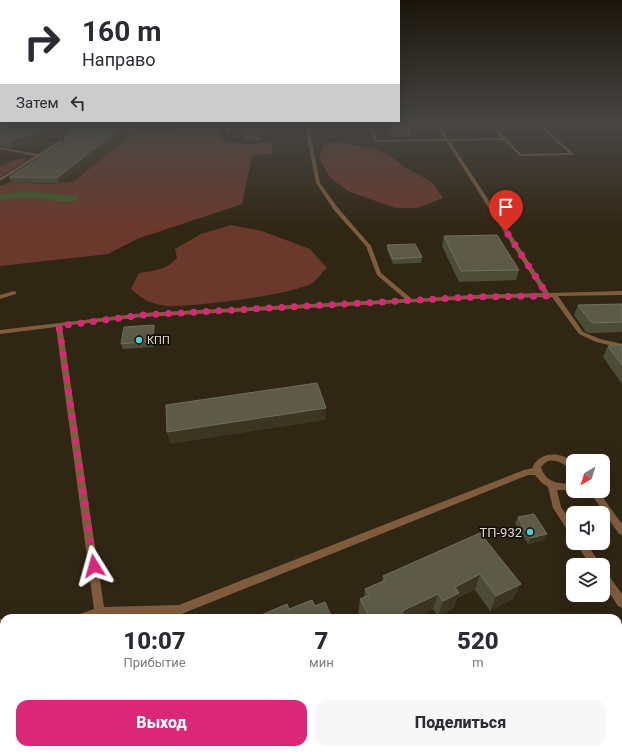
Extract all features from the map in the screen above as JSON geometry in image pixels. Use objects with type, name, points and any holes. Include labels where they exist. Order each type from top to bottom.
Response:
[{"type":"lane","points":[[0,180],[35,159]]},
{"type":"lane","points":[[313,159],[318,183],[336,209],[368,246],[379,274],[411,301]]},
{"type":"lane","points":[[460,159],[551,295],[581,333],[598,341],[622,346]]},
{"type":"lane","points":[[0,298],[14,293]]},
{"type":"lane","points":[[0,332],[143,315],[411,301],[622,293]]},
{"type":"lane","points":[[59,326],[100,612]]},
{"type":"lane","points":[[566,462],[550,457],[540,462],[538,471],[545,481],[552,485],[566,488]]},
{"type":"lane","points":[[95,614],[100,612],[179,610],[527,472],[538,471]]},
{"type":"lane","points":[[552,485],[557,508],[566,521]]},
{"type":"lane","points":[[598,498],[622,531]]},
{"type":"lane","points":[[610,585],[622,603]]},
{"type":"shaded area","points":[[25,159],[24,162],[0,177],[0,166],[15,160]]},
{"type":"shaded area","points":[[42,159],[100,159],[73,182],[49,184],[11,182],[46,160]]},
{"type":"shaded area","points":[[101,159],[251,159],[242,204],[137,239],[108,254],[0,266],[0,186],[11,182],[49,184],[73,182]]},
{"type":"shaded area","points":[[320,159],[394,159],[404,167],[432,182],[443,198],[417,208],[395,208],[348,191],[330,178]]},
{"type":"shaded area","points":[[26,191],[78,196],[78,199],[71,202],[24,198],[0,200],[0,194]]},
{"type":"shaded area","points":[[231,225],[262,231],[310,249],[327,268],[314,282],[285,292],[199,305],[169,306],[158,304],[148,301],[131,289],[139,273],[160,269],[173,262],[177,258],[175,249],[201,234]]},
{"type":"building","points":[[38,159],[81,159],[57,178],[9,177]]},
{"type":"building","points":[[497,235],[519,270],[461,271],[444,236]]},
{"type":"building","points":[[415,244],[422,257],[393,259],[387,245]]},
{"type":"building","points":[[622,304],[622,322],[594,323],[590,321],[578,305]]},
{"type":"building","points":[[154,325],[152,341],[121,344],[124,327]]},
{"type":"building","points":[[622,345],[622,365],[608,346]]},
{"type":"building","points":[[317,383],[326,408],[167,432],[166,405]]},
{"type":"building","points":[[534,514],[547,534],[530,538],[518,517]]},
{"type":"building","points":[[480,533],[521,584],[496,596],[480,574],[455,587],[459,593],[443,601],[438,594],[402,611],[404,614],[368,614],[360,599],[369,595],[365,589],[386,580],[383,576]]},
{"type":"building","points":[[312,600],[315,606],[325,602],[330,614],[263,614],[287,604],[289,609]]},
{"type":"place","name":"КПП","points":[[139,340]]},
{"type":"place","name":"ТП-932","points":[[530,532]]},
{"type":"route","points":[[94,566],[59,326],[94,320],[109,320],[143,315],[473,297],[548,296],[506,231]]}]
